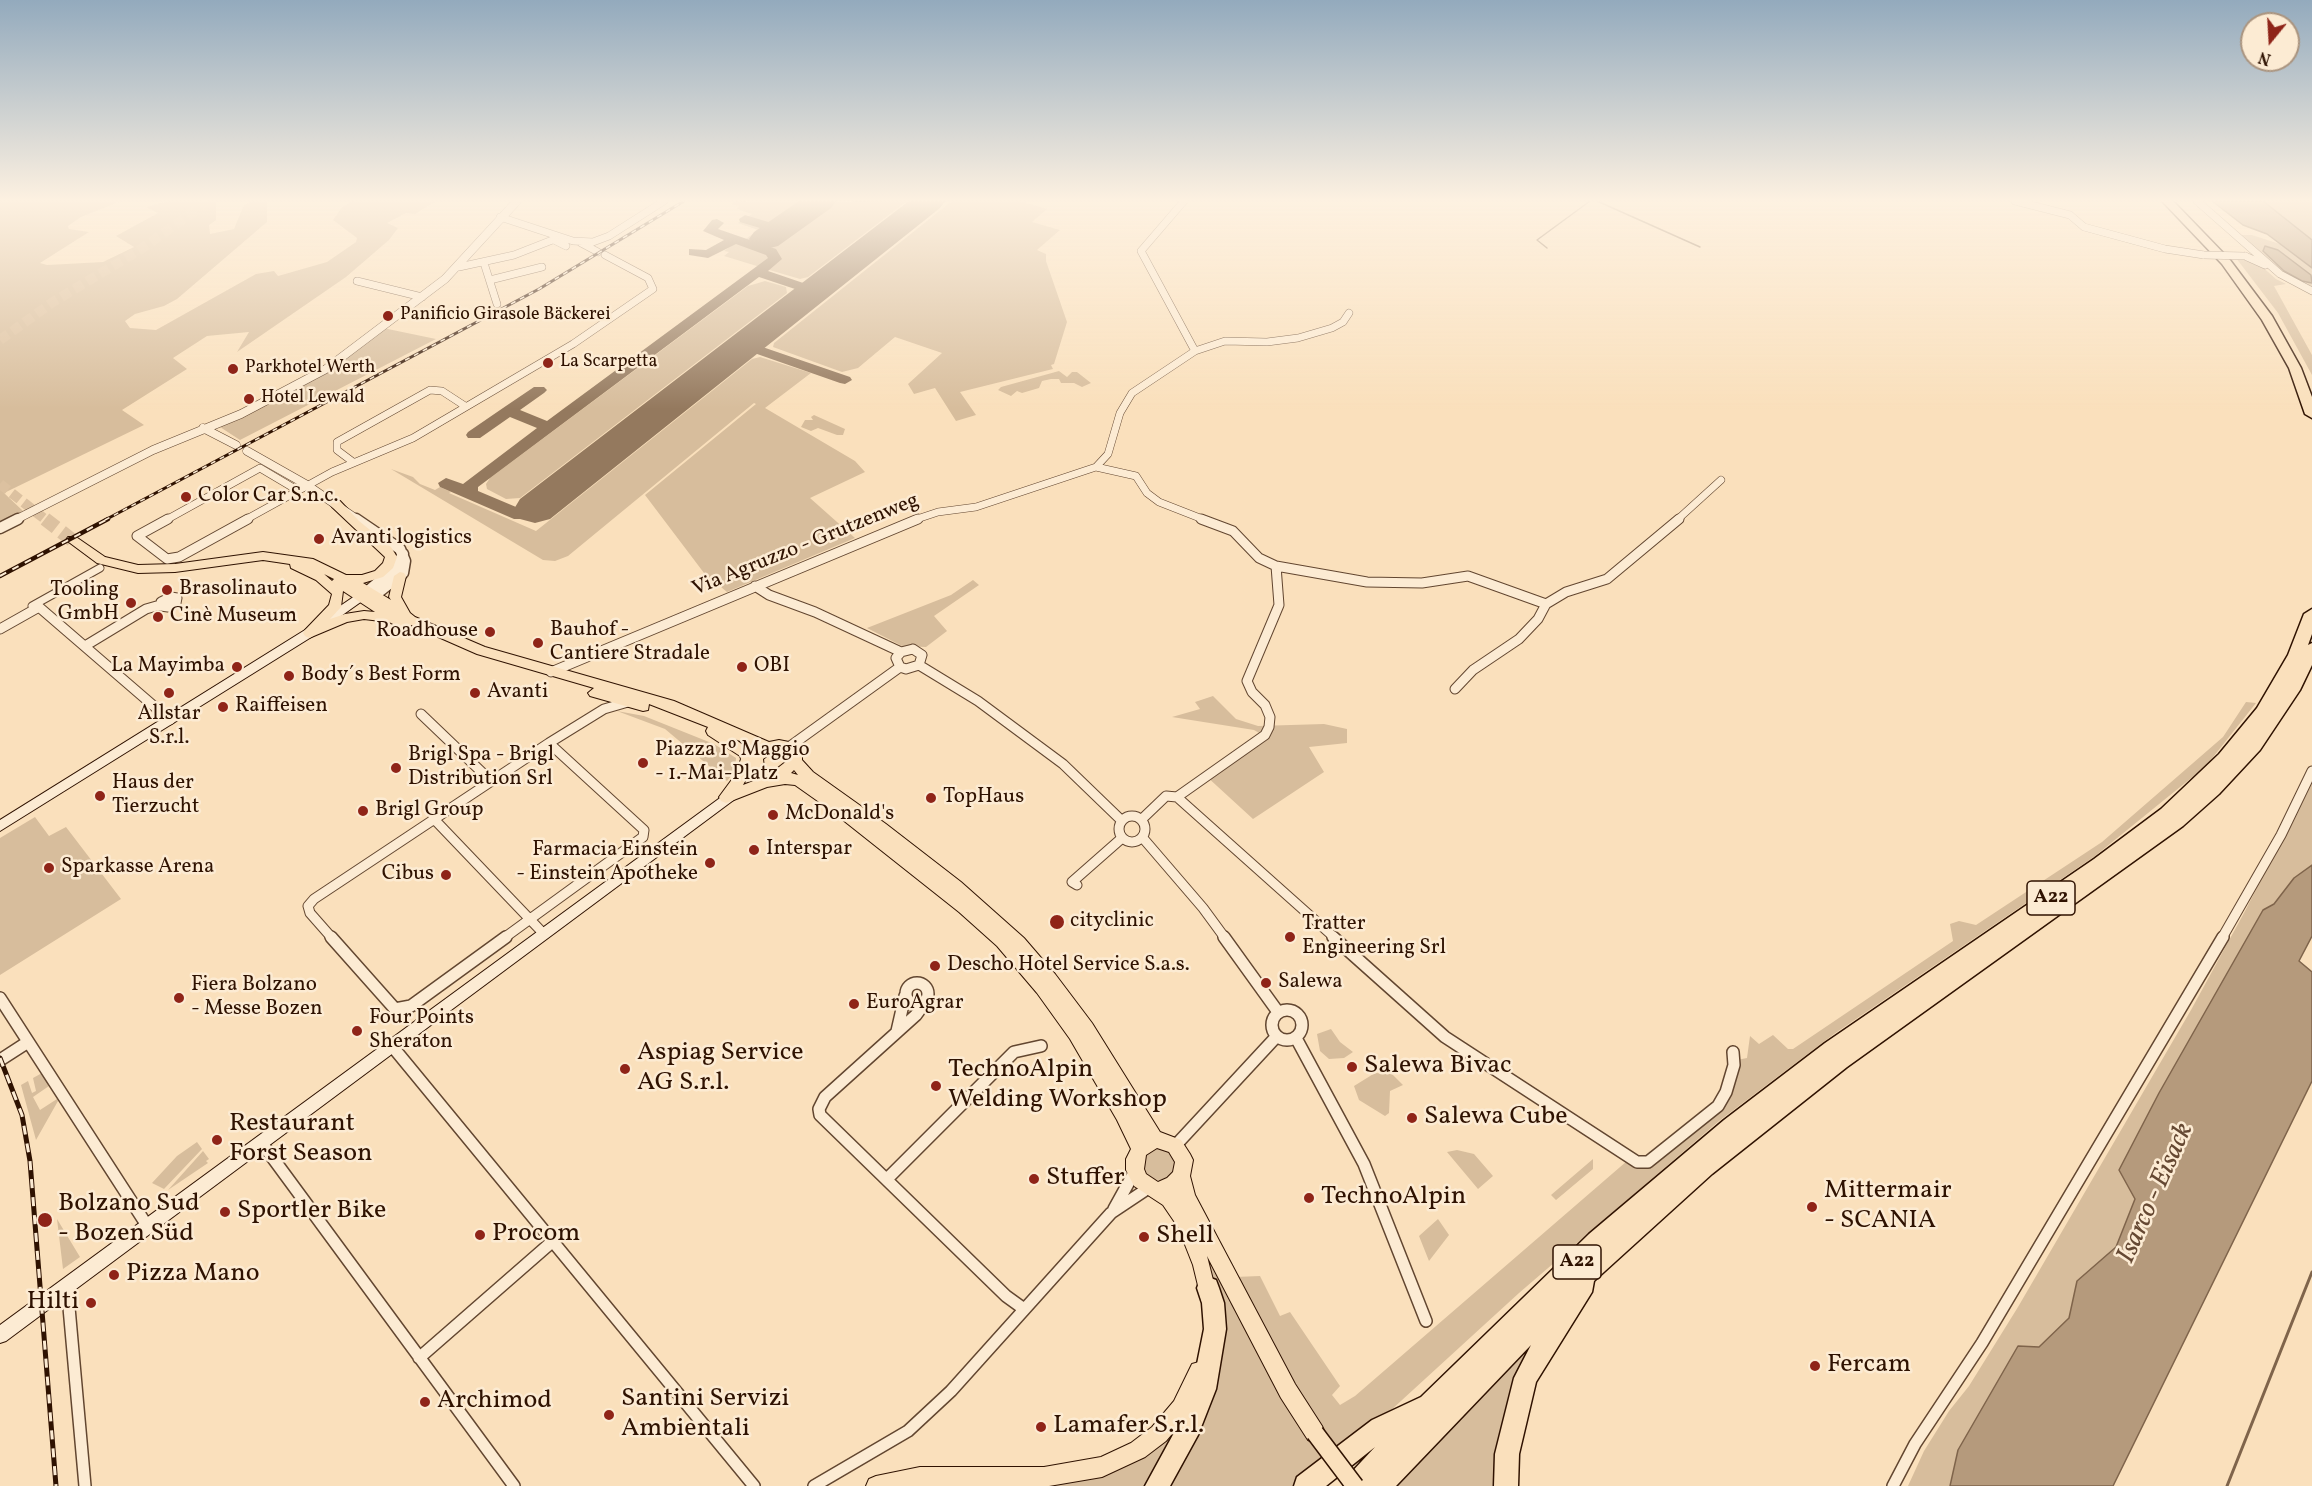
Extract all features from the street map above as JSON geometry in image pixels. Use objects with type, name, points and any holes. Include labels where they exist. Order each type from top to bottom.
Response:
[{"type":"highway","points":[[2232,270],[2268,319],[2295,368],[2312,414]]},
{"type":"highway","points":[[2239,270],[2259,295],[2292,346],[2312,390]]},
{"type":"highway","name":"A22","points":[[1356,1486],[1430,1404],[1597,1242],[1740,1119],[1832,1049],[2100,864],[2167,814],[2225,759],[2263,712],[2296,656],[2312,614]]},
{"type":"highway","name":"A22","points":[[1379,1486],[1444,1416],[1597,1262],[1787,1100],[2177,821],[2213,789],[2254,746],[2292,690],[2312,649]]},
{"type":"highway","points":[[1506,1486],[1507,1454],[1515,1414],[1526,1378],[1540,1351],[1597,1262]]},
{"type":"highway","points":[[1157,1486],[1190,1427],[1204,1389],[1215,1329],[1213,1303],[1208,1288]]},
{"type":"highway","points":[[1306,1486],[1380,1428],[1430,1404]]},
{"type":"main road","points":[[72,540],[101,560],[138,569],[175,568],[269,556],[300,560],[328,568],[346,577],[362,579],[383,572],[392,560],[387,550],[355,524],[336,504]]},
{"type":"main road","points":[[245,558],[282,560],[317,570],[474,657],[628,702],[713,731],[745,747],[755,761],[759,772],[798,780],[964,907],[1021,961],[1052,999],[1085,1048],[1140,1149]]},
{"type":"main road","points":[[282,560],[320,577],[338,591],[335,607],[309,633]]},
{"type":"main road","points":[[328,568],[366,597]]},
{"type":"main road","points":[[400,576],[395,597],[402,619]]},
{"type":"main road","points":[[0,826],[366,597]]},
{"type":"main road","points":[[309,633],[345,618],[364,615],[402,619],[481,651],[669,705],[768,747],[779,745],[789,747],[795,754],[795,762],[808,776],[849,803],[956,886],[1019,943],[1055,984],[1082,1021],[1155,1140]]},
{"type":"main road","points":[[713,731],[746,753],[748,759],[742,776],[726,797]]},
{"type":"main road","points":[[726,797],[768,747]]},
{"type":"main road","points":[[0,1335],[726,797],[774,776],[795,762]]},
{"type":"main road","points":[[726,797],[766,782],[779,781],[815,792]]},
{"type":"main road","points":[[876,1486],[900,1479],[929,1476],[1064,1475],[1102,1467],[1138,1450],[1159,1434],[1176,1416],[1196,1381],[1208,1333],[1208,1288],[1194,1243],[1184,1221],[1169,1199],[1140,1180],[1135,1170],[1135,1159],[1140,1149],[1155,1140],[1166,1141],[1175,1146],[1184,1160],[1181,1176],[1187,1197],[1199,1222],[1292,1398],[1315,1433],[1356,1486]]},
{"type":"main road","points":[[1154,1189],[1173,1185],[1181,1176]]},
{"type":"street","points":[[0,528],[153,450],[241,414],[324,370],[455,270]]},
{"type":"street","points":[[487,270],[497,304]]},
{"type":"street","points":[[490,280],[529,270]]},
{"type":"street","points":[[297,490],[261,468],[137,536],[167,560],[179,557],[297,490],[354,462],[396,446],[573,344],[651,292],[653,287],[651,280],[633,270]]},
{"type":"street","points":[[1151,270],[1195,351]]},
{"type":"street","points":[[2270,270],[2278,277],[2312,291]]},
{"type":"street","points":[[2278,270],[2290,281]]},
{"type":"street","points":[[357,281],[422,297]]},
{"type":"street","points":[[1096,466],[1108,454],[1120,414],[1132,393],[1195,351],[1225,341],[1267,342],[1298,338],[1332,328],[1343,322],[1349,313]]},
{"type":"street","points":[[354,462],[337,450],[335,446],[337,442],[430,390],[442,391],[465,406]]},
{"type":"street","points":[[203,428],[236,445]]},
{"type":"street","points":[[247,451],[336,504],[403,554],[405,569],[400,576],[366,597]]},
{"type":"street","points":[[1096,466],[1136,476],[1147,493],[1159,502],[1233,531],[1258,558],[1276,566],[1366,582],[1422,583],[1448,577],[1468,576],[1546,604]]},
{"type":"street","name":"Via Agruzzo - Grutzenweg","points":[[551,672],[911,521],[938,512],[976,507],[1096,466]]},
{"type":"street","points":[[1455,689],[1473,670],[1519,639],[1539,619],[1546,604],[1566,592],[1607,579],[1705,497],[1721,480]]},
{"type":"street","points":[[366,597],[396,567],[403,554]]},
{"type":"street","points":[[1177,797],[1265,735],[1269,727],[1270,717],[1265,705],[1252,692],[1247,681],[1279,605],[1276,566]]},
{"type":"street","points":[[22,617],[19,614],[100,568]]},
{"type":"street","points":[[755,586],[769,595],[815,612],[901,652]]},
{"type":"street","points":[[85,646],[146,609],[160,605]]},
{"type":"street","points":[[0,629],[39,607],[170,720]]},
{"type":"street","points":[[913,649],[919,651],[923,660],[919,665],[906,669],[900,667],[896,658],[901,652],[913,649]]},
{"type":"street","points":[[919,665],[978,700],[1063,764],[1121,820]]},
{"type":"street","points":[[789,747],[900,667]]},
{"type":"street","points":[[594,716],[603,701],[601,694]]},
{"type":"street","points":[[549,744],[644,830],[643,837],[411,1006],[395,1009],[310,913],[308,906],[314,899],[490,780],[594,716],[613,705],[628,702]]},
{"type":"street","points":[[421,714],[490,780]]},
{"type":"street","points":[[1893,1486],[1915,1444],[1982,1343],[2173,1024],[2281,835],[2312,771]]},
{"type":"street","points":[[1142,819],[1166,796],[1177,797],[1444,1037],[1637,1162],[1648,1162],[1718,1106],[1729,1083],[1734,1065],[1733,1052]]},
{"type":"street","points":[[1128,817],[1142,819],[1146,831],[1142,837],[1129,841],[1122,838],[1117,826],[1121,820],[1128,817]]},
{"type":"street","points":[[433,818],[543,933]]},
{"type":"street","points":[[1142,837],[1207,913],[1278,1012]]},
{"type":"street","points":[[1077,885],[1072,882],[1122,838]]},
{"type":"street","points":[[897,1032],[905,996],[910,986],[921,984],[929,991],[926,1001],[916,1015],[825,1097],[819,1109],[820,1115],[888,1178],[1006,1296],[1024,1309]]},
{"type":"street","points":[[905,996],[911,1004],[919,1005],[926,1001]]},
{"type":"street","points":[[0,998],[148,1227]]},
{"type":"street","points":[[1291,1010],[1301,1018],[1304,1024],[1302,1033],[1296,1038],[1284,1039],[1276,1036],[1271,1024],[1278,1012],[1291,1010]]},
{"type":"street","points":[[1175,1146],[1276,1036]]},
{"type":"street","points":[[1296,1038],[1364,1164],[1425,1321]]},
{"type":"street","points":[[0,1060],[28,1042]]},
{"type":"street","points":[[392,1046],[754,1486]]},
{"type":"street","points":[[888,1178],[1014,1052],[1041,1046]]},
{"type":"street","points":[[261,1142],[514,1486]]},
{"type":"street","points":[[814,1486],[908,1431],[951,1391],[1111,1213],[1135,1170]]},
{"type":"street","points":[[1111,1213],[1154,1189]]},
{"type":"street","points":[[418,1358],[553,1240]]},
{"type":"street","points":[[67,1285],[85,1486]]},
{"type":"shaded area","points":[[0,270],[210,270],[177,299],[164,306],[135,314],[125,321],[130,328],[156,330],[256,274],[274,271],[278,276],[298,270],[354,270],[237,352],[249,332],[207,336],[173,358],[187,369],[122,410],[144,425],[4,493],[23,511],[0,521]]},
{"type":"shaded area","points":[[771,270],[817,270],[808,277],[800,279]]},
{"type":"shaded area","points":[[865,270],[1049,270],[1067,322],[1054,364],[1051,365],[1053,369],[960,392],[976,415],[956,421],[935,388],[914,394],[908,384],[942,353],[895,337],[858,368],[842,372],[773,347],[774,343]]},
{"type":"shaded area","points":[[2245,270],[2266,270],[2286,284],[2274,286],[2312,355],[2312,375],[2278,313]]},
{"type":"shaded area","points":[[2278,270],[2312,283],[2312,290]]},
{"type":"shaded area","points":[[765,281],[786,287],[787,293],[520,498],[506,499],[487,489],[486,484],[490,478],[748,286]]},
{"type":"shaded area","points":[[383,328],[436,339],[240,440],[217,425],[249,414],[315,377]]},
{"type":"shaded area","points":[[760,357],[811,373],[765,408],[855,461],[865,472],[810,498],[855,538],[727,592],[704,573],[645,495],[756,404],[754,403],[568,556],[555,561],[543,560],[391,469],[413,477],[420,484],[435,490],[440,487],[536,531],[752,359]]},
{"type":"shaded area","points":[[1059,371],[1067,377],[1072,372],[1077,372],[1091,383],[1082,387],[1074,383],[1061,383],[1059,379],[1051,379],[1042,381],[1039,388],[1022,393],[1017,391],[1011,396],[998,390],[1001,387]]},
{"type":"shaded area","points":[[814,415],[845,429],[843,435],[818,428],[811,431],[801,427],[805,420],[813,420],[811,417]]},
{"type":"shaded area","points":[[973,580],[979,585],[934,616],[947,631],[926,647],[902,646],[867,628],[951,595]]},
{"type":"shaded area","points":[[1213,696],[1236,719],[1258,726],[1324,724],[1347,729],[1347,743],[1309,747],[1324,772],[1253,819],[1205,775],[1261,734],[1254,730],[1172,717],[1200,709],[1195,702]]},
{"type":"shaded area","points":[[2246,702],[2256,703],[2206,766],[2095,856],[1834,1034],[1719,1121],[1519,1293],[1343,1454],[1300,1486],[1162,1486],[1209,1365],[1197,1239],[1235,1277],[1260,1276],[1280,1316],[1290,1312],[1340,1386],[1332,1395],[1340,1405],[1355,1396],[1627,1161],[1637,1166],[1723,1107],[1737,1060],[1747,1058],[1750,1036],[1759,1044],[1773,1035],[1788,1049],[1793,1049],[1953,941],[1950,924],[1959,921],[1976,925],[2102,842],[2223,737]]},
{"type":"shaded area","points":[[617,711],[644,716],[714,744],[736,758],[735,771],[727,781],[665,729]]},
{"type":"shaded area","points":[[2312,781],[2312,865],[2294,878],[2274,904],[2135,1199],[2116,1247],[2077,1281],[2069,1318],[2039,1347],[1958,1450],[1950,1486],[1908,1486],[1924,1451],[1949,1411],[1969,1386],[2018,1307],[2191,1010]]},
{"type":"shaded area","name":"Sparkasse Arena","points":[[35,817],[49,836],[66,827],[121,899],[0,975],[0,838]]},
{"type":"shaded area","points":[[1331,1029],[1340,1042],[1353,1052],[1344,1058],[1329,1059],[1320,1051],[1317,1034]]},
{"type":"shaded area","points":[[42,1073],[49,1086],[33,1097],[40,1110],[57,1099],[58,1101],[36,1140],[21,1085],[28,1081],[32,1093],[36,1091],[33,1078]]},
{"type":"shaded area","points":[[1375,1073],[1392,1074],[1403,1085],[1390,1091],[1389,1113],[1385,1116],[1359,1100],[1354,1086]]},
{"type":"shaded area","points":[[197,1142],[202,1149],[164,1189],[152,1183],[177,1156]]},
{"type":"shaded area","points":[[1159,1148],[1170,1153],[1175,1164],[1170,1175],[1159,1180],[1148,1175],[1143,1164],[1148,1153]]},
{"type":"shaded area","points":[[1457,1150],[1474,1154],[1493,1176],[1478,1189],[1447,1152]]},
{"type":"shaded area","points":[[203,1151],[209,1159],[206,1161],[208,1163],[168,1190]]},
{"type":"shaded area","points":[[1593,1159],[1593,1169],[1556,1200],[1551,1195]]},
{"type":"shaded area","points":[[57,1219],[80,1257],[63,1269]]},
{"type":"shaded area","points":[[1438,1219],[1449,1235],[1429,1261],[1419,1236]]},
{"type":"shaded area","points":[[1551,1322],[1501,1486],[1396,1486]]},
{"type":"shaded area","points":[[1182,1419],[1152,1486],[900,1486],[1064,1481]]},
{"type":"water","points":[[2305,270],[2311,275],[2312,283],[2302,281],[2284,271]]},
{"type":"water","name":"Isarco - Eisack","points":[[2312,865],[2312,936],[2299,961],[2312,972],[2312,1081],[2113,1486],[1950,1486],[1958,1450],[2018,1346],[2039,1347],[2069,1318],[2077,1281],[2116,1247],[2135,1199],[2119,1170],[2159,1093],[2263,910],[2274,904],[2294,878]]},
{"type":"waterway","points":[[2227,1486],[2312,1272]]},
{"type":"taxiway","points":[[548,427],[760,270]]},
{"type":"taxiway","points":[[762,270],[761,273],[807,289],[808,294],[803,299]]},
{"type":"taxiway","points":[[745,345],[845,380]]},
{"type":"taxiway","points":[[508,411],[539,390]]},
{"type":"taxiway","points":[[474,435],[508,411]]},
{"type":"taxiway","points":[[508,411],[548,427]]},
{"type":"taxiway","points":[[471,494],[469,489],[471,484],[548,427]]},
{"type":"taxiway","points":[[446,483],[514,513],[525,513],[535,509]]},
{"type":"runway","points":[[535,509],[840,270]]},
{"type":"tunnel","points":[[0,340],[53,302],[106,270]]},
{"type":"tunnel","points":[[0,484],[46,520]]},
{"type":"tunnel","points":[[45,519],[72,540]]},
{"type":"railway","points":[[105,520],[539,289],[570,270]]},
{"type":"railway","points":[[0,576],[108,519]]},
{"type":"railway","points":[[0,1058],[22,1115],[30,1161],[56,1486]]},
{"type":"place","name":"Panificio Girasole Bäckerei","points":[[388,316]]},
{"type":"place","name":"La Scarpetta","points":[[548,363]]},
{"type":"place","name":"Parkhotel Werth","points":[[233,369]]},
{"type":"place","name":"Hotel Lewald","points":[[249,399]]},
{"type":"place","name":"Color Car S.n.c.","points":[[186,497]]},
{"type":"place","name":"Avanti logistics","points":[[319,539]]},
{"type":"place","name":"Brasolinauto","points":[[167,590]]},
{"type":"place","name":"Tooling GmbH","points":[[131,603]]},
{"type":"place","name":"Cinè Museum","points":[[158,617]]},
{"type":"place","name":"Roadhouse","points":[[490,632]]},
{"type":"place","name":"Bauhof - Cantiere Stradale","points":[[538,643]]},
{"type":"place","name":"La Mayimba","points":[[237,667]]},
{"type":"place","name":"OBI","points":[[742,667]]},
{"type":"place","name":"Body´s Best Form","points":[[289,676]]},
{"type":"place","name":"Allstar S.r.l.","points":[[169,693]]},
{"type":"place","name":"Avanti","points":[[475,693]]},
{"type":"place","name":"Raiffeisen","points":[[223,707]]},
{"type":"place","name":"Piazza 1º Maggio - 1.-Mai-Platz","points":[[643,763]]},
{"type":"place","name":"Brigl Spa - Brigl Distribution Srl","points":[[396,768]]},
{"type":"place","name":"Haus der Tierzucht","points":[[100,796]]},
{"type":"place","name":"TopHaus","points":[[931,798]]},
{"type":"place","name":"Brigl Group","points":[[363,811]]},
{"type":"place","name":"McDonald's","points":[[773,815]]},
{"type":"place","name":"Interspar","points":[[754,850]]},
{"type":"place","name":"Farmacia Einstein - Einstein Apotheke","points":[[710,863]]},
{"type":"place","name":"Sparkasse Arena","points":[[49,868]]},
{"type":"place","name":"Cibus","points":[[446,875]]},
{"type":"place","name":"cityclinic","points":[[1057,922]]},
{"type":"place","name":"Tratter Engineering Srl","points":[[1290,937]]},
{"type":"place","name":"Descho Hotel Service S.a.s.","points":[[935,966]]},
{"type":"place","name":"Salewa","points":[[1266,983]]},
{"type":"place","name":"Fiera Bolzano - Messe Bozen","points":[[179,998]]},
{"type":"place","name":"EuroAgrar","points":[[854,1004]]},
{"type":"place","name":"Four Points Sheraton","points":[[357,1031]]},
{"type":"place","name":"Salewa Bivac","points":[[1352,1067]]},
{"type":"place","name":"Aspiag Service AG S.r.l.","points":[[625,1069]]},
{"type":"place","name":"TechnoAlpin Welding Workshop","points":[[936,1086]]},
{"type":"place","name":"Salewa Cube","points":[[1412,1118]]},
{"type":"place","name":"Restaurant Forst Season","points":[[217,1140]]},
{"type":"place","name":"Stuffer","points":[[1034,1179]]},
{"type":"place","name":"TechnoAlpin","points":[[1309,1198]]},
{"type":"place","name":"Mittermair - SCANIA","points":[[1812,1207]]},
{"type":"place","name":"Sportler Bike","points":[[225,1212]]},
{"type":"place","name":"Bolzano Sud - Bozen Süd","points":[[45,1220]]},
{"type":"place","name":"Procom","points":[[480,1235]]},
{"type":"place","name":"Shell","points":[[1144,1237]]},
{"type":"place","name":"Pizza Mano","points":[[114,1275]]},
{"type":"place","name":"Hilti","points":[[91,1303]]},
{"type":"place","name":"Fercam","points":[[1815,1366]]},
{"type":"place","name":"Archimod","points":[[425,1402]]},
{"type":"place","name":"Santini Servizi Ambientali","points":[[609,1415]]},
{"type":"place","name":"Lamafer S.r.l.","points":[[1041,1427]]}]
